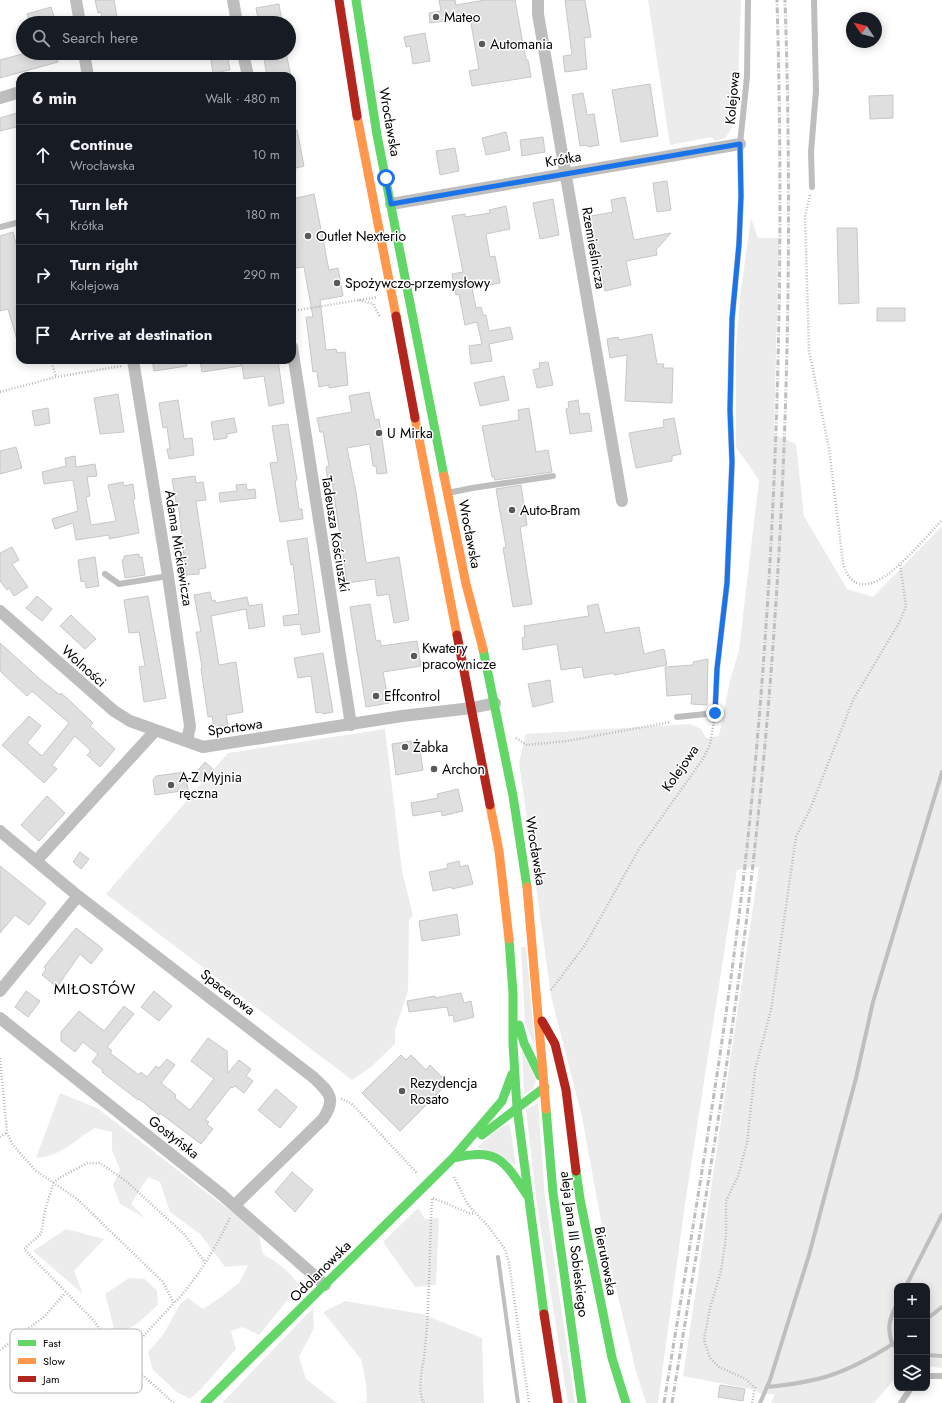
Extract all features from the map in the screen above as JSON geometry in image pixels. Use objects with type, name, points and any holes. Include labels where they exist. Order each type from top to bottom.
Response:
[{"type":"main road","points":[[339,0],[347,59],[361,138],[499,851],[506,904],[514,1007],[517,1108],[542,1300],[558,1403]]},
{"type":"main road","name":"Wrocławska","points":[[356,0],[366,73],[391,204],[466,584],[487,664],[495,703],[524,866],[530,906],[540,1017],[542,1075]]},
{"type":"main road","points":[[514,1007],[524,1044],[542,1075]]},
{"type":"main road","name":"Bierutowska","points":[[540,1017],[555,1044],[566,1090],[580,1199],[612,1358],[626,1403]]},
{"type":"main road","name":"Odolanowska","points":[[205,1403],[453,1158],[502,1101],[510,1083],[515,1066]]},
{"type":"main road","name":"aleja Jana III Sobieskiego","points":[[542,1075],[545,1087],[558,1237],[582,1403]]},
{"type":"main road","name":"Bierutowska","points":[[545,1087],[557,1098],[570,1122]]},
{"type":"main road","name":"Odolanowska","points":[[453,1158],[545,1087]]},
{"type":"main road","points":[[453,1158],[481,1153],[496,1156],[510,1171],[528,1197]]},
{"type":"street","points":[[76,0],[79,16]]},
{"type":"street","points":[[233,0],[236,16]]},
{"type":"street","name":"Rzemieślnicza","points":[[538,0],[538,14],[622,501]]},
{"type":"street","points":[[84,60],[84,72]]},
{"type":"street","points":[[245,60],[247,72]]},
{"type":"street","points":[[0,98],[16,93]]},
{"type":"street","name":"Krótka","points":[[391,204],[740,144]]},
{"type":"street","name":"Adama Mickiewicza","points":[[133,364],[168,576],[190,726],[187,741]]},
{"type":"street","name":"Tadeusza Kościuszki","points":[[295,364],[351,725]]},
{"type":"street","name":"Wolności","points":[[0,611],[114,711],[130,721],[156,731]]},
{"type":"street","name":"Sportowa","points":[[156,731],[203,747],[402,716],[472,708],[495,703]]},
{"type":"street","points":[[36,861],[156,731]]},
{"type":"street","name":"Spacerowa","points":[[0,832],[78,896],[313,1077],[326,1088],[331,1097]]},
{"type":"street","points":[[0,991],[78,896]]},
{"type":"street","name":"Gostyńska","points":[[0,1018],[235,1205],[325,1285]]},
{"type":"street","points":[[235,1205],[323,1119],[328,1111],[331,1097]]},
{"type":"lane","name":"Kolejowa","points":[[715,713],[717,669],[727,583],[732,462],[730,410],[732,319],[739,244],[741,196],[740,144],[747,77],[748,0]]},
{"type":"lane","points":[[812,187],[811,152],[816,91],[814,0]]},
{"type":"lane","points":[[0,227],[16,223]]},
{"type":"lane","points":[[448,494],[472,488],[553,476]]},
{"type":"lane","points":[[105,574],[119,584],[168,576]]},
{"type":"lane","points":[[677,717],[715,713]]},
{"type":"lane","points":[[930,1376],[942,1376]]},
{"type":"lane","points":[[901,1403],[909,1391]]},
{"type":"path","points":[[812,187],[804,216],[809,351],[828,448],[843,563],[846,575],[856,582],[864,585],[876,583],[900,564],[942,520]]},
{"type":"path","points":[[296,310],[375,298]]},
{"type":"path","points":[[358,300],[373,304],[383,323]]},
{"type":"path","points":[[52,364],[56,377]]},
{"type":"path","points":[[0,392],[56,377],[123,364]]},
{"type":"path","points":[[752,1403],[755,1388],[746,1378],[719,1367],[710,1358],[704,1340],[710,1308],[722,1264],[726,1237],[726,1201],[738,1176],[747,1143],[755,1070],[771,1010],[796,837],[811,807],[853,700],[899,623],[906,606],[900,564]]},
{"type":"path","name":"Kolejowa","points":[[552,990],[584,944],[639,849],[703,759],[710,745],[715,713]]},
{"type":"path","points":[[515,737],[527,745],[568,741],[673,722],[677,717]]},
{"type":"path","points":[[0,1058],[6,1133],[13,1146],[35,1170],[77,1199],[162,1281],[174,1303]]},
{"type":"path","points":[[331,1097],[351,1103],[428,1183]]},
{"type":"path","points":[[0,1137],[6,1133]]},
{"type":"path","points":[[99,1329],[95,1322],[24,1249],[41,1234],[45,1210],[54,1182],[61,1177],[87,1162],[100,1163],[126,1181],[184,1234],[204,1261]]},
{"type":"path","points":[[444,1167],[452,1175],[468,1206],[496,1235],[505,1249],[510,1263],[529,1403]]},
{"type":"path","points":[[424,1403],[422,1399],[421,1382],[428,1324],[432,1198],[468,1213],[476,1214]]},
{"type":"path","points":[[142,1338],[182,1296],[226,1227],[235,1205]]},
{"type":"path","points":[[28,1329],[45,1316],[66,1293]]},
{"type":"path","points":[[0,1350],[10,1342]]},
{"type":"path","points":[[142,1375],[174,1403]]},
{"type":"shaded area","points":[[648,0],[741,0],[738,82],[732,128],[725,138],[715,141],[711,137],[670,145]]},
{"type":"shaded area","points":[[751,218],[758,238],[779,238],[774,434],[796,444],[804,516],[847,589],[873,597],[942,526],[942,1368],[930,1366],[930,1283],[894,1283],[894,1380],[874,1403],[771,1403],[775,1394],[760,1394],[756,1390],[683,1376],[759,867],[737,870],[685,1204],[658,1403],[646,1403],[636,1371],[605,1243],[582,1117],[551,996],[519,762],[526,734],[690,724],[701,729],[706,738],[719,736],[730,681],[739,650],[759,480],[736,447],[736,346],[740,297]]},
{"type":"shaded area","points":[[385,729],[402,871],[413,915],[409,920],[408,991],[395,1030],[395,1044],[371,1067],[352,1080],[106,894],[228,753]]},
{"type":"shaded area","points":[[521,947],[526,947],[535,1047],[525,1023]]},
{"type":"shaded area","points":[[522,1050],[536,1080],[534,1087],[524,1095]]},
{"type":"shaded area","points":[[60,1093],[97,1108],[258,1232],[263,1254],[273,1260],[292,1276],[299,1286],[259,1335],[243,1327],[231,1331],[236,1349],[203,1387],[190,1399],[177,1392],[153,1370],[148,1352],[163,1335],[180,1304],[188,1298],[203,1309],[240,1282],[248,1265],[225,1267],[200,1234],[170,1212],[160,1182],[148,1177],[131,1204],[145,1218],[120,1204],[113,1185],[120,1170],[112,1150],[112,1132],[95,1128],[61,1151],[36,1158]]},
{"type":"shaded area","points":[[538,1103],[545,1197],[575,1403],[568,1403],[537,1205],[526,1110]]},
{"type":"shaded area","points":[[509,1124],[516,1165],[477,1147],[500,1128]]},
{"type":"shaded area","points":[[418,1208],[425,1219],[439,1218],[436,1285],[415,1287],[383,1242]]},
{"type":"shaded area","points":[[66,1229],[104,1239],[74,1271],[83,1294],[33,1251]]},
{"type":"shaded area","points":[[129,1278],[145,1279],[157,1291],[158,1305],[138,1323],[128,1329],[114,1329],[105,1294]]},
{"type":"shaded area","points":[[345,1301],[422,1314],[482,1338],[484,1403],[358,1403],[367,1402],[366,1384],[361,1359],[323,1312]]},
{"type":"shaded area","points":[[313,1308],[314,1328],[299,1357],[306,1379],[337,1403],[222,1403]]},
{"type":"building","points":[[95,0],[114,0],[117,16],[102,16],[101,12],[98,13]]},
{"type":"building","points":[[439,0],[455,0],[456,5],[485,0],[515,0],[526,60],[528,60],[531,77],[472,86],[469,71],[479,69],[470,18],[430,23],[429,13],[441,11]]},
{"type":"building","points":[[565,0],[585,0],[591,37],[584,38],[587,69],[565,72],[563,56],[572,55]]},
{"type":"building","points":[[279,4],[281,16],[258,16],[256,8]]},
{"type":"building","points":[[51,7],[54,16],[27,16],[27,14]]},
{"type":"building","points":[[425,33],[430,61],[413,64],[410,46],[406,47],[404,37]]},
{"type":"building","points":[[16,56],[16,60],[58,60],[58,62],[22,72],[16,72],[16,74],[0,78],[0,60]]},
{"type":"building","points":[[211,60],[228,60],[230,70],[213,72]]},
{"type":"building","points":[[264,60],[288,60],[290,72],[266,72]]},
{"type":"building","points":[[650,84],[658,136],[621,142],[612,90]]},
{"type":"building","points":[[583,93],[587,115],[594,114],[599,145],[588,147],[587,145],[580,146],[572,95]]},
{"type":"building","points":[[893,95],[893,118],[870,119],[869,96]]},
{"type":"building","points":[[16,113],[16,127],[0,131],[0,118]]},
{"type":"building","points":[[296,130],[304,166],[296,168]]},
{"type":"building","points":[[506,132],[510,150],[486,155],[482,138]]},
{"type":"building","points":[[543,137],[545,152],[522,156],[520,140]]},
{"type":"building","points":[[455,148],[459,171],[440,175],[436,151]]},
{"type":"building","points":[[667,181],[671,210],[657,212],[653,183]]},
{"type":"building","points":[[314,194],[329,270],[338,268],[343,296],[320,300],[326,350],[336,349],[337,353],[345,352],[348,385],[329,388],[329,385],[319,387],[317,371],[313,372],[306,317],[313,317],[304,267],[296,268],[296,198]]},
{"type":"building","points":[[625,197],[634,240],[671,233],[656,250],[657,255],[626,261],[631,285],[605,291],[596,250],[592,250],[586,217],[613,212],[611,200]]},
{"type":"building","points":[[553,199],[559,235],[540,239],[533,203]]},
{"type":"building","points":[[506,206],[510,229],[486,234],[490,257],[495,256],[500,283],[472,288],[476,308],[481,307],[483,315],[486,315],[489,331],[510,327],[513,339],[489,344],[492,361],[471,364],[469,346],[482,344],[477,322],[465,325],[459,294],[456,295],[452,274],[463,272],[452,216],[465,214],[465,217],[490,213],[489,210]]},
{"type":"building","points":[[837,228],[857,228],[859,303],[839,304]]},
{"type":"building","points":[[13,232],[16,243],[16,337],[8,309],[0,311],[0,236]]},
{"type":"building","points":[[877,308],[905,308],[905,321],[877,321]]},
{"type":"building","points":[[652,334],[657,364],[664,364],[663,368],[673,368],[672,403],[625,401],[627,355],[610,358],[607,339],[618,337],[619,340]]},
{"type":"building","points":[[548,362],[553,385],[537,388],[533,370],[540,368],[539,363]]},
{"type":"building","points":[[153,364],[187,364],[187,366],[154,371]]},
{"type":"building","points":[[201,364],[241,364],[241,366],[202,372]]},
{"type":"building","points":[[242,364],[279,364],[284,403],[269,406],[264,376],[244,379]]},
{"type":"building","points":[[504,376],[509,400],[480,406],[474,383]]},
{"type":"building","points":[[369,392],[375,420],[379,419],[387,473],[377,474],[376,466],[373,466],[370,444],[347,448],[356,492],[366,563],[399,557],[409,620],[394,623],[389,594],[377,596],[375,579],[347,583],[332,481],[328,482],[326,467],[329,466],[323,432],[320,432],[317,418],[352,412],[349,396]]},
{"type":"building","points":[[118,394],[124,432],[100,434],[94,398]]},
{"type":"building","points":[[178,400],[184,439],[192,438],[194,455],[169,459],[167,449],[170,449],[167,427],[163,428],[159,403]]},
{"type":"building","points":[[578,400],[580,414],[589,413],[592,431],[570,434],[566,409],[569,408],[568,402]]},
{"type":"building","points":[[48,408],[50,423],[35,426],[32,411]]},
{"type":"building","points":[[529,408],[536,452],[548,450],[552,472],[495,480],[494,477],[492,477],[482,426],[519,420],[518,410]]},
{"type":"building","points":[[234,418],[237,432],[227,434],[227,438],[214,440],[211,422]]},
{"type":"building","points":[[674,418],[681,454],[672,456],[672,461],[636,468],[629,433],[664,427],[663,420]]},
{"type":"building","points":[[288,424],[297,480],[295,481],[299,509],[302,509],[303,519],[280,522],[270,463],[278,462],[272,426]]},
{"type":"building","points":[[16,447],[22,468],[0,474],[0,451]]},
{"type":"building","points":[[75,456],[76,467],[95,464],[97,476],[87,477],[90,496],[86,497],[91,525],[116,521],[108,485],[123,482],[124,486],[133,484],[135,499],[133,499],[139,533],[109,539],[109,535],[76,540],[73,523],[55,529],[52,519],[78,511],[73,480],[44,484],[42,472],[66,466],[65,458]]},
{"type":"building","points":[[195,476],[196,483],[203,482],[206,500],[196,501],[206,568],[199,569],[199,574],[186,575],[178,501],[176,502],[172,479]]},
{"type":"building","points":[[246,484],[247,490],[255,489],[256,498],[220,502],[219,493],[237,491],[236,485]]},
{"type":"building","points":[[521,485],[527,525],[520,527],[532,604],[513,607],[503,548],[506,547],[496,489]]},
{"type":"building","points":[[307,538],[320,632],[302,635],[300,624],[284,626],[283,616],[299,614],[293,564],[291,565],[287,541]]},
{"type":"building","points":[[12,547],[19,560],[12,564],[28,587],[14,596],[9,588],[7,590],[0,581],[0,553]]},
{"type":"building","points":[[139,554],[139,557],[142,557],[145,575],[125,578],[122,560],[124,559],[124,556]]},
{"type":"building","points":[[95,557],[99,586],[86,588],[85,581],[81,582],[78,560]]},
{"type":"building","points":[[210,592],[212,601],[215,600],[216,603],[247,597],[249,606],[262,604],[265,626],[249,629],[246,609],[211,616],[219,665],[236,662],[243,712],[226,715],[228,725],[214,727],[212,716],[208,717],[196,632],[201,632],[194,595]]},
{"type":"building","points":[[37,596],[52,609],[42,621],[26,608]]},
{"type":"building","points":[[148,596],[166,698],[144,702],[139,667],[145,666],[139,632],[129,633],[124,600]]},
{"type":"building","points":[[370,604],[376,641],[380,640],[381,646],[417,641],[421,666],[383,672],[389,703],[366,707],[350,607]]},
{"type":"building","points":[[598,604],[605,633],[639,627],[644,654],[664,649],[667,665],[614,675],[614,673],[584,678],[582,667],[561,670],[557,644],[523,650],[522,638],[525,637],[524,626],[589,616],[587,606]]},
{"type":"building","points":[[71,615],[96,639],[85,649],[60,626]]},
{"type":"building","points":[[0,643],[41,680],[69,700],[93,723],[90,726],[115,749],[100,767],[87,755],[91,751],[75,736],[52,765],[57,769],[44,783],[2,745],[29,716],[41,726],[27,743],[42,756],[69,723],[32,691],[27,696],[0,671]]},
{"type":"building","points":[[323,653],[333,712],[323,714],[322,712],[316,713],[311,676],[298,678],[294,658]]},
{"type":"building","points":[[708,659],[707,705],[691,704],[692,694],[667,696],[665,667],[693,665],[693,662]]},
{"type":"building","points":[[550,680],[553,702],[533,707],[528,684]]},
{"type":"building","points":[[411,741],[412,744],[419,743],[423,770],[396,775],[392,744]]},
{"type":"building","points":[[205,762],[214,770],[202,782],[194,775]]},
{"type":"building","name":"A-Z Myjnia ręczna","points":[[185,772],[188,790],[155,795],[153,780],[156,776]]},
{"type":"building","points":[[458,789],[463,811],[442,816],[441,811],[413,816],[411,803],[438,798],[437,794]]},
{"type":"building","points":[[47,796],[65,813],[39,841],[21,825]]},
{"type":"building","points":[[80,852],[89,859],[81,869],[73,862]]},
{"type":"building","points":[[459,861],[460,867],[468,865],[473,884],[452,889],[452,887],[433,891],[429,872],[448,868],[447,864]]},
{"type":"building","points":[[0,866],[46,903],[29,925],[15,915],[0,933]]},
{"type":"building","points":[[457,914],[460,935],[422,941],[419,921]]},
{"type":"building","points":[[76,928],[103,949],[91,964],[80,954],[57,987],[42,975],[46,969],[44,967]]},
{"type":"building","points":[[26,991],[40,1001],[28,1017],[15,1007]]},
{"type":"building","points":[[154,991],[172,1006],[159,1021],[141,1007]]},
{"type":"building","points":[[461,993],[464,1003],[471,1001],[474,1017],[454,1022],[453,1015],[449,1016],[447,1007],[409,1012],[407,1001]]},
{"type":"building","points":[[124,1006],[134,1014],[107,1047],[112,1051],[110,1053],[139,1075],[141,1072],[147,1077],[156,1066],[159,1068],[167,1059],[175,1065],[161,1083],[176,1095],[175,1098],[190,1110],[214,1079],[191,1061],[208,1038],[227,1051],[228,1073],[239,1060],[251,1069],[246,1076],[253,1081],[244,1093],[235,1086],[232,1088],[231,1087],[205,1120],[209,1122],[207,1124],[213,1129],[201,1144],[160,1113],[159,1115],[139,1099],[138,1100],[102,1072],[103,1070],[92,1062],[98,1054],[83,1042],[75,1052],[61,1041],[61,1032],[79,1011],[104,1031]]},
{"type":"building","name":"Rezydencja Rosato","points":[[401,1055],[406,1060],[411,1055],[426,1070],[430,1065],[448,1083],[400,1131],[362,1093]]},
{"type":"building","points":[[276,1089],[297,1107],[280,1128],[258,1110]]},
{"type":"building","points":[[292,1172],[313,1190],[295,1212],[275,1192]]},
{"type":"building","points":[[720,1385],[745,1389],[743,1401],[718,1397]]},
{"type":"waterway","points":[[760,1403],[770,1380],[809,1255],[856,1078],[873,1002],[942,772]]},
{"type":"waterway","points":[[908,1283],[942,1215]]},
{"type":"waterway","points":[[498,1257],[518,1403]]},
{"type":"waterway","points":[[930,1317],[942,1307]]},
{"type":"waterway","points":[[767,1387],[802,1382],[830,1375],[858,1364],[888,1347],[892,1344],[889,1328],[894,1311]]},
{"type":"waterway","points":[[894,1343],[892,1344],[894,1346]]},
{"type":"waterway","points":[[930,1355],[942,1356]]},
{"type":"railway","points":[[664,1403],[711,1116],[732,972],[749,828],[759,725],[772,518],[779,311],[780,208],[777,0]]},
{"type":"railway","points":[[672,1403],[713,1151],[741,962],[761,787],[771,675],[784,450],[787,337],[789,225],[785,0]]},
{"type":"traffic: fast","points":[[356,0],[377,135],[444,476]]},
{"type":"traffic: fast","points":[[483,649],[513,796],[527,887]]},
{"type":"traffic: fast","points":[[509,939],[513,993],[513,1044],[517,1108],[544,1314]]},
{"type":"traffic: fast","points":[[519,1025],[524,1043],[540,1076]]},
{"type":"traffic: fast","points":[[205,1403],[453,1158],[502,1101],[512,1074]]},
{"type":"traffic: fast","points":[[482,1135],[545,1087]]},
{"type":"traffic: fast","points":[[546,1109],[553,1193],[582,1403]]},
{"type":"traffic: fast","points":[[453,1158],[480,1154],[498,1159],[512,1173],[527,1195]]},
{"type":"traffic: fast","points":[[576,1171],[580,1199],[612,1358],[626,1403]]},
{"type":"traffic: slow","points":[[357,116],[396,316]]},
{"type":"traffic: slow","points":[[415,418],[457,635]]},
{"type":"traffic: slow","points":[[444,476],[466,584],[483,649]]},
{"type":"traffic: slow","points":[[490,805],[499,851],[509,939]]},
{"type":"traffic: slow","points":[[527,887],[546,1109]]},
{"type":"traffic: jam","points":[[339,0],[357,116]]},
{"type":"traffic: jam","points":[[396,316],[415,418]]},
{"type":"traffic: jam","points":[[457,635],[490,805]]},
{"type":"traffic: jam","points":[[542,1021],[555,1044],[566,1090],[576,1171]]},
{"type":"traffic: jam","points":[[544,1314],[558,1403]]},
{"type":"place","name":"Mateo","points":[[436,17]]},
{"type":"place","name":"Automania","points":[[482,44]]},
{"type":"place","name":"Outlet Nexterio","points":[[308,236]]},
{"type":"place","name":"Spożywczo-przemysłowy","points":[[337,283]]},
{"type":"place","name":"U Mirka","points":[[379,433]]},
{"type":"place","name":"Auto-Bram","points":[[512,510]]},
{"type":"place","name":"Kwatery pracownicze","points":[[414,656]]},
{"type":"place","name":"Effcontrol","points":[[376,696]]},
{"type":"place","name":"Żabka","points":[[405,747]]},
{"type":"place","name":"Archon","points":[[434,769]]},
{"type":"place","name":"A-Z Myjnia ręczna","points":[[171,785]]},
{"type":"place","name":"Rezydencja Rosato","points":[[402,1091]]},
{"type":"district","name":"MIŁOSTÓW","points":[[95,989]]},
{"type":"route","points":[[386,178],[391,204],[481,190],[602,167],[740,144],[741,196],[739,244],[732,319],[730,410],[732,462],[727,583],[717,669],[715,713]]}]
